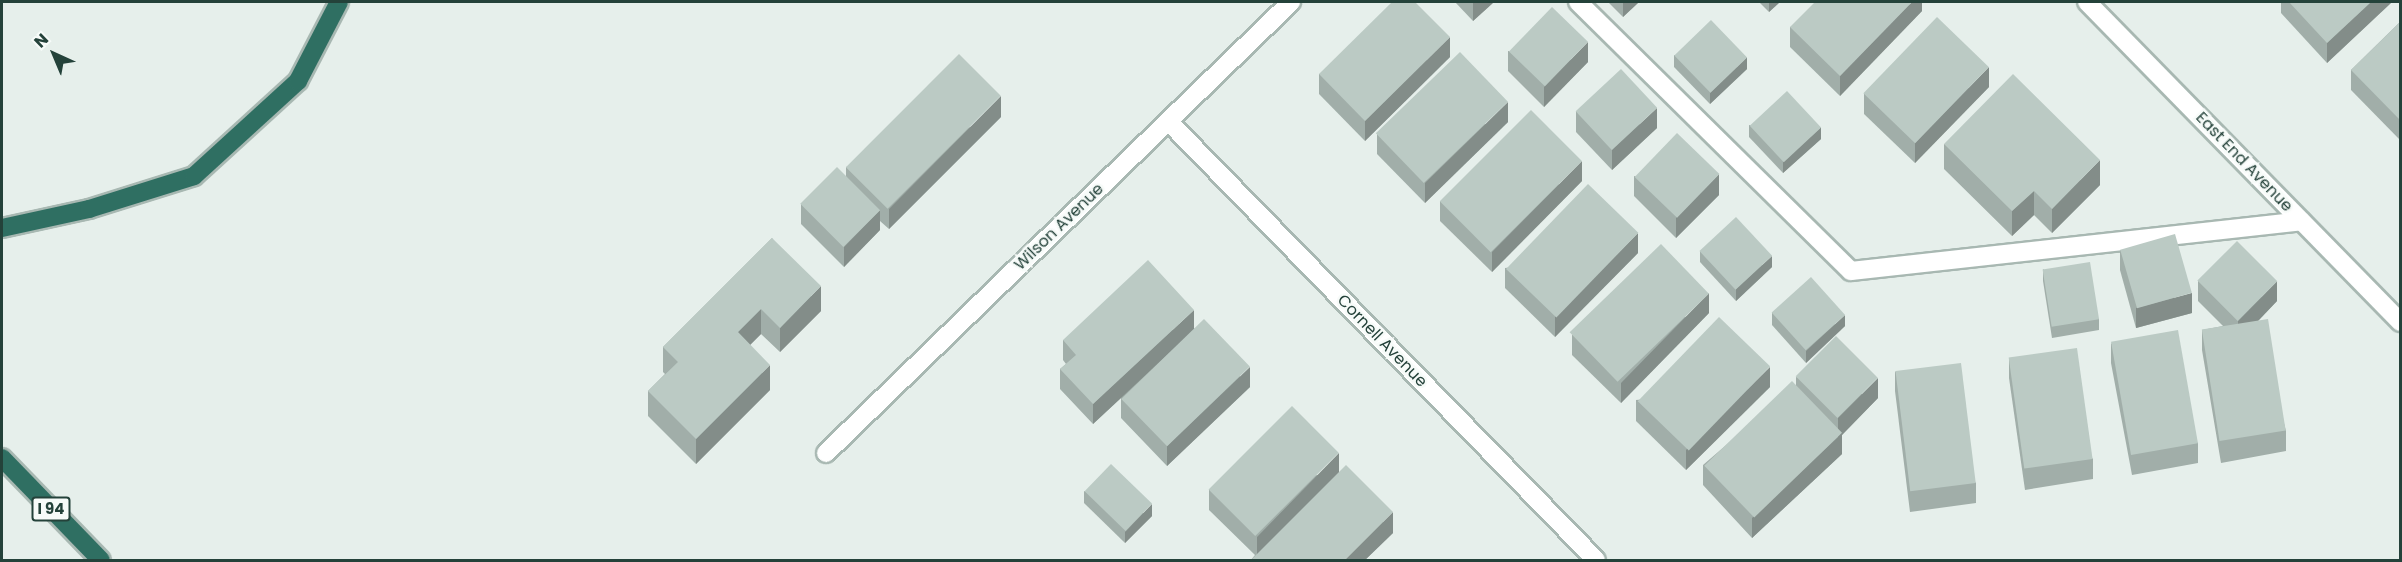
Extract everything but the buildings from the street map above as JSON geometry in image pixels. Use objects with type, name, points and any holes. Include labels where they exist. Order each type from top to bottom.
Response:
[{"type":"highway","points":[[2,228],[89,209],[194,176],[298,81],[339,2]]},
{"type":"highway","name":"I 94","points":[[2,458],[101,561]]},
{"type":"street","name":"Wilson Avenue","points":[[826,453],[1291,2]]},
{"type":"street","points":[[1578,2],[1851,271],[2301,221]]},
{"type":"street","name":"East End Avenue","points":[[2087,2],[2400,322]]},
{"type":"street","name":"Cornell Avenue","points":[[1168,121],[1596,561]]}]
